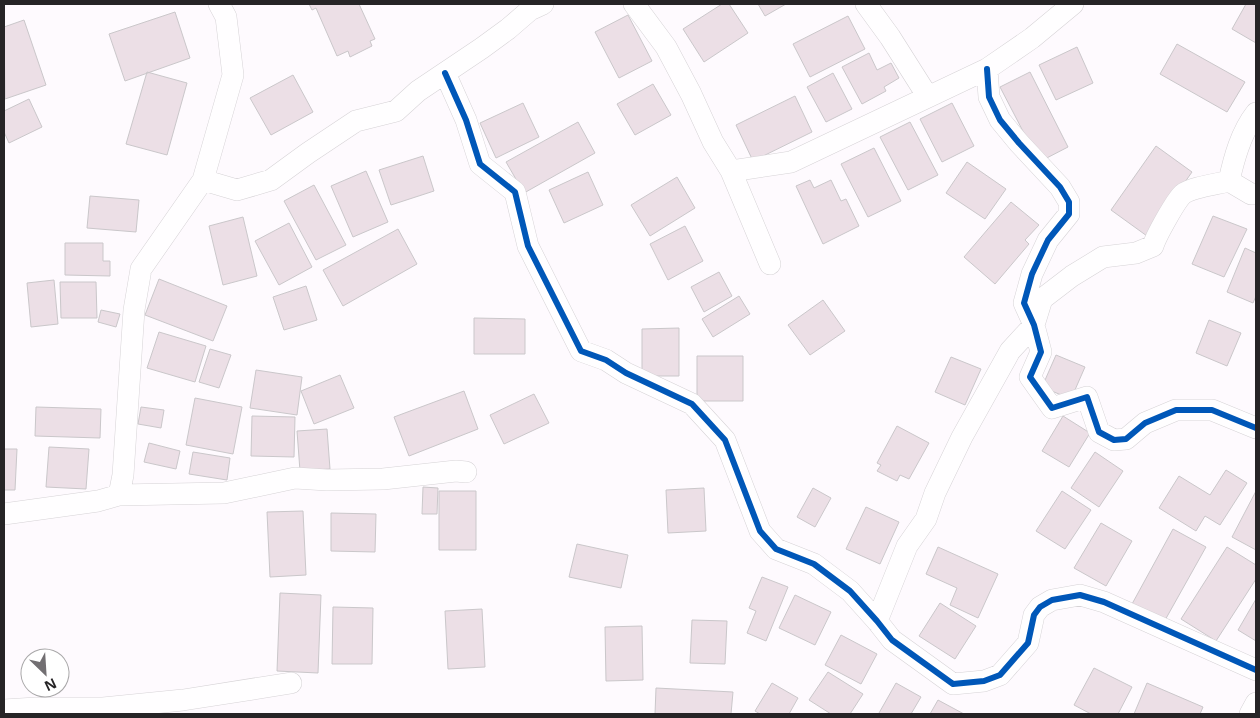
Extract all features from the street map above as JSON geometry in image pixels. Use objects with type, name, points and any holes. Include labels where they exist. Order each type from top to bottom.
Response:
[{"type":"street","points":[[119,495],[123,475],[134,310],[141,269],[203,180],[233,74],[226,17],[220,4]]},
{"type":"street","points":[[203,180],[237,190],[271,180],[356,121],[396,111],[418,90],[508,29],[530,10],[544,4]]},
{"type":"street","points":[[634,4],[666,47],[691,94],[713,142],[731,171],[770,264]]},
{"type":"street","points":[[866,4],[890,37],[928,97]]},
{"type":"street","points":[[731,171],[791,162],[987,69],[1032,38],[1073,4]]},
{"type":"street","points":[[987,69],[989,97],[1000,120],[1060,187],[1069,202],[1068,214],[1048,240],[1032,274],[1024,303],[1034,325],[1041,352],[1030,377],[1052,408],[1087,397],[1099,432],[1114,440],[1126,439],[1145,423],[1176,410],[1212,410],[1256,428]]},
{"type":"street","points":[[445,73],[466,120],[480,164],[515,192],[528,246],[581,351],[606,360],[626,373],[692,404],[725,440],[760,530],[776,549],[814,564],[850,592],[892,640],[953,684],[984,681],[1000,675],[1028,643],[1034,615],[1040,607],[1052,600],[1080,595],[1104,602],[1256,670]]},
{"type":"street","points":[[1229,181],[1233,162],[1242,138],[1248,123],[1256,113]]},
{"type":"street","points":[[877,621],[907,546],[926,519],[935,493],[962,437],[1010,351],[1034,325],[1042,299],[1072,276],[1103,257],[1136,253],[1153,246],[1156,237],[1183,194],[1203,186],[1229,181],[1251,194],[1256,194]]},
{"type":"street","points":[[4,514],[98,501],[119,495],[224,493],[296,478],[327,480],[383,479],[456,471],[466,472]]},
{"type":"street","points":[[4,710],[102,708],[183,700],[291,683]]},
{"type":"street","points":[[1250,714],[1256,703]]},
{"type":"building","points":[[309,4],[359,4],[375,39],[370,41],[372,46],[350,57],[348,51],[337,56],[316,8],[312,10]]},
{"type":"building","points":[[722,4],[729,4],[748,33],[704,62],[683,29]]},
{"type":"building","points":[[758,4],[786,4],[765,16]]},
{"type":"building","points":[[1246,4],[1256,4],[1256,43],[1232,29]]},
{"type":"building","points":[[175,12],[190,58],[125,81],[109,34]]},
{"type":"building","points":[[628,15],[652,61],[619,78],[595,32]]},
{"type":"building","points":[[848,16],[865,49],[810,77],[793,44]]},
{"type":"building","points":[[24,20],[46,85],[5,99],[4,27]]},
{"type":"building","points":[[1177,44],[1245,82],[1227,112],[1160,74]]},
{"type":"building","points":[[1077,47],[1093,83],[1056,100],[1039,65]]},
{"type":"building","points":[[869,53],[877,70],[891,63],[899,78],[884,87],[886,91],[862,104],[842,67]]},
{"type":"building","points":[[147,72],[187,83],[167,155],[126,144]]},
{"type":"building","points":[[1030,72],[1068,147],[1039,162],[1000,87]]},
{"type":"building","points":[[833,73],[852,109],[826,122],[807,87]]},
{"type":"building","points":[[293,75],[313,112],[271,135],[250,98]]},
{"type":"building","points":[[653,84],[671,115],[635,135],[617,104]]},
{"type":"building","points":[[795,96],[812,132],[753,161],[736,125]]},
{"type":"building","points":[[29,99],[42,127],[9,143],[4,132],[4,111]]},
{"type":"building","points":[[523,103],[539,137],[496,158],[480,123]]},
{"type":"building","points":[[952,103],[974,146],[942,162],[920,119]]},
{"type":"building","points":[[578,122],[595,153],[524,193],[506,162]]},
{"type":"building","points":[[910,122],[938,175],[908,190],[880,137]]},
{"type":"building","points":[[1156,146],[1192,172],[1147,236],[1111,210]]},
{"type":"building","points":[[874,148],[901,201],[868,217],[841,164]]},
{"type":"building","points":[[423,156],[434,191],[391,205],[379,170]]},
{"type":"building","points":[[967,162],[1006,189],[985,219],[946,193]]},
{"type":"building","points":[[366,171],[388,222],[353,237],[331,186]]},
{"type":"building","points":[[588,172],[603,205],[564,223],[549,190]]},
{"type":"building","points":[[677,177],[695,208],[650,236],[631,205]]},
{"type":"building","points":[[810,180],[814,188],[831,180],[841,201],[846,199],[859,226],[823,244],[796,186]]},
{"type":"building","points":[[314,185],[346,245],[316,260],[284,201]]},
{"type":"building","points":[[90,196],[139,200],[136,232],[87,228]]},
{"type":"building","points":[[1011,202],[1039,225],[1025,240],[1029,244],[995,284],[964,257]]},
{"type":"building","points":[[1213,216],[1247,229],[1224,277],[1192,264]]},
{"type":"building","points":[[243,217],[257,276],[223,285],[209,226]]},
{"type":"building","points":[[289,223],[312,267],[279,285],[255,241]]},
{"type":"building","points":[[685,226],[703,261],[668,280],[650,244]]},
{"type":"building","points":[[398,229],[417,264],[343,306],[323,270]]},
{"type":"building","points":[[65,243],[103,243],[103,261],[110,261],[110,276],[65,275]]},
{"type":"building","points":[[1245,248],[1256,253],[1256,296],[1253,303],[1227,292]]},
{"type":"building","points":[[719,272],[732,296],[704,312],[691,287]]},
{"type":"building","points":[[159,279],[227,306],[213,341],[145,315]]},
{"type":"building","points":[[54,280],[58,324],[31,327],[27,283]]},
{"type":"building","points":[[60,282],[96,282],[97,318],[61,318]]},
{"type":"building","points":[[306,286],[317,320],[284,330],[273,297]]},
{"type":"building","points":[[739,296],[750,314],[713,337],[702,319]]},
{"type":"building","points":[[823,300],[845,331],[810,355],[788,325]]},
{"type":"building","points":[[101,310],[120,314],[116,327],[98,322]]},
{"type":"building","points":[[474,318],[525,319],[525,354],[474,354]]},
{"type":"building","points":[[1209,320],[1241,333],[1227,366],[1196,353]]},
{"type":"building","points":[[679,328],[679,376],[642,376],[642,329]]},
{"type":"building","points":[[159,332],[206,346],[195,382],[147,368]]},
{"type":"building","points":[[210,349],[231,355],[219,388],[199,382]]},
{"type":"building","points":[[1056,355],[1085,367],[1071,399],[1042,387]]},
{"type":"building","points":[[697,356],[743,356],[743,401],[697,401]]},
{"type":"building","points":[[951,357],[981,369],[965,405],[935,392]]},
{"type":"building","points":[[256,370],[302,377],[297,415],[250,408]]},
{"type":"building","points":[[340,375],[354,408],[314,424],[301,391]]},
{"type":"building","points":[[464,391],[478,429],[409,456],[394,417]]},
{"type":"building","points":[[534,394],[549,423],[504,444],[490,415]]},
{"type":"building","points":[[195,398],[242,407],[233,454],[186,445]]},
{"type":"building","points":[[36,407],[101,409],[100,438],[35,436]]},
{"type":"building","points":[[141,407],[164,410],[161,428],[138,424]]},
{"type":"building","points":[[252,416],[295,417],[294,457],[251,456]]},
{"type":"building","points":[[1063,416],[1090,433],[1069,467],[1042,451]]},
{"type":"building","points":[[897,426],[929,443],[909,479],[900,475],[897,481],[877,471],[881,465],[877,463]]},
{"type":"building","points":[[327,429],[330,469],[300,471],[297,431]]},
{"type":"building","points":[[149,443],[180,451],[176,469],[144,462]]},
{"type":"building","points":[[49,447],[89,449],[86,489],[46,487]]},
{"type":"building","points":[[4,449],[17,449],[15,490],[4,490]]},
{"type":"building","points":[[193,452],[230,458],[227,480],[189,474]]},
{"type":"building","points":[[1095,452],[1123,471],[1099,507],[1071,488]]},
{"type":"building","points":[[1226,470],[1247,483],[1220,525],[1205,516],[1196,531],[1159,508],[1179,476],[1210,495]]},
{"type":"building","points":[[423,487],[438,488],[437,514],[422,514]]},
{"type":"building","points":[[704,488],[706,531],[668,533],[666,490]]},
{"type":"building","points":[[813,488],[831,498],[815,527],[797,517]]},
{"type":"building","points":[[439,491],[476,491],[476,550],[439,550]]},
{"type":"building","points":[[1062,491],[1091,510],[1065,549],[1036,531]]},
{"type":"building","points":[[1256,491],[1256,550],[1232,537]]},
{"type":"building","points":[[866,507],[899,522],[880,564],[846,549]]},
{"type":"building","points":[[303,511],[306,575],[270,577],[267,512]]},
{"type":"building","points":[[331,513],[376,514],[375,552],[331,551]]},
{"type":"building","points":[[1101,523],[1132,541],[1106,586],[1074,568]]},
{"type":"building","points":[[1173,529],[1206,547],[1164,622],[1132,604]]},
{"type":"building","points":[[577,544],[628,555],[621,588],[569,577]]},
{"type":"building","points":[[938,547],[998,574],[978,618],[950,605],[957,588],[926,574]]},
{"type":"building","points":[[1227,547],[1256,565],[1256,579],[1216,641],[1181,619]]},
{"type":"building","points":[[762,577],[788,587],[766,641],[747,633],[756,611],[749,608]]},
{"type":"building","points":[[280,593],[321,595],[318,673],[277,671]]},
{"type":"building","points":[[795,595],[831,612],[815,645],[779,628]]},
{"type":"building","points":[[1256,599],[1256,641],[1238,630]]},
{"type":"building","points":[[940,603],[976,626],[955,659],[919,636]]},
{"type":"building","points":[[333,607],[373,608],[372,664],[332,664]]},
{"type":"building","points":[[482,609],[485,667],[448,669],[445,611]]},
{"type":"building","points":[[692,620],[727,621],[725,664],[690,663]]},
{"type":"building","points":[[642,626],[643,680],[606,681],[605,627]]},
{"type":"building","points":[[841,635],[877,654],[861,684],[825,665]]},
{"type":"building","points":[[1094,668],[1132,687],[1118,714],[1091,714],[1074,705]]},
{"type":"building","points":[[828,672],[863,694],[850,714],[831,714],[809,700]]},
{"type":"building","points":[[772,683],[798,698],[789,714],[760,714],[755,711]]},
{"type":"building","points":[[896,683],[921,697],[911,714],[880,714],[879,713]]},
{"type":"building","points":[[1147,683],[1203,707],[1200,714],[1134,714]]},
{"type":"building","points":[[656,688],[733,692],[731,714],[655,714]]},
{"type":"building","points":[[938,700],[964,714],[930,714]]},
{"type":"cycle path","points":[[987,69],[989,97],[1000,120],[1060,187],[1069,202],[1069,214],[1048,240],[1032,274],[1024,303],[1034,325],[1041,352],[1030,377],[1052,408],[1087,397],[1099,432],[1114,440],[1126,439],[1145,423],[1176,410],[1212,410],[1256,428]]},
{"type":"cycle path","points":[[445,73],[466,120],[480,164],[515,192],[528,246],[581,351],[606,360],[626,373],[692,404],[725,440],[760,531],[776,549],[814,564],[850,591],[892,640],[953,684],[984,681],[1000,675],[1028,643],[1034,615],[1040,607],[1052,600],[1080,595],[1104,602],[1256,670]]}]
